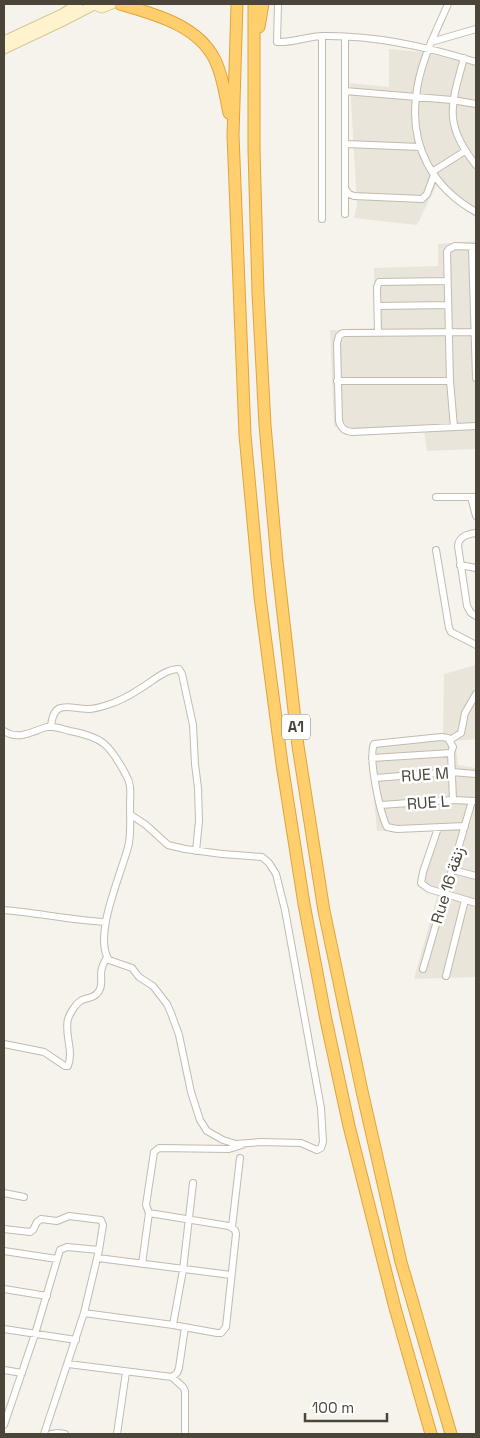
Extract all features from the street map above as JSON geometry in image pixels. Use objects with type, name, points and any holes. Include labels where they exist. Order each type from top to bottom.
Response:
[{"type":"highway","points":[[120,4],[178,24],[204,45],[214,58],[221,75],[233,135]]},
{"type":"highway","name":"A1","points":[[237,4],[233,135],[245,435],[260,597],[282,764],[304,904],[349,1126],[431,1434]]},
{"type":"highway","name":"A1","points":[[254,4],[254,150],[258,293],[265,425],[277,561],[298,746],[324,912],[362,1091],[402,1262],[451,1434]]},
{"type":"highway","points":[[255,43],[263,4]]},
{"type":"street","points":[[4,41],[56,17],[78,4]]},
{"type":"street","points":[[4,49],[61,22],[93,4],[106,8],[112,4]]},
{"type":"street","points":[[278,4],[277,42],[322,36],[379,40],[430,46],[476,62]]},
{"type":"street","points":[[448,4],[430,46],[416,98],[416,118],[420,147],[433,174],[452,196],[476,212]]},
{"type":"street","points":[[430,46],[476,29]]},
{"type":"street","points":[[322,36],[322,220]]},
{"type":"street","points":[[345,37],[346,214]]},
{"type":"street","points":[[464,58],[452,100],[453,122],[456,136],[476,165]]},
{"type":"street","points":[[345,91],[452,100],[476,104]]},
{"type":"street","points":[[346,144],[420,147]]},
{"type":"street","points":[[346,190],[354,196],[422,199],[427,194],[433,174],[465,151]]},
{"type":"street","points":[[454,427],[448,333],[447,250],[455,246],[474,247],[476,378]]},
{"type":"street","points":[[378,332],[377,287],[380,281],[447,281]]},
{"type":"street","points":[[378,306],[447,306]]},
{"type":"street","points":[[475,332],[340,334],[337,339],[337,381],[339,421],[344,430],[352,432],[476,426]]},
{"type":"street","points":[[337,381],[450,381]]},
{"type":"street","points":[[436,497],[473,497],[476,516]]},
{"type":"street","points":[[476,533],[464,535],[458,543],[468,610],[476,616]]},
{"type":"street","points":[[436,550],[448,628],[451,632],[476,645]]},
{"type":"street","points":[[460,566],[476,568]]},
{"type":"street","points":[[51,727],[52,716],[62,707],[67,706],[86,710],[109,704],[138,690],[164,674],[179,669],[182,674],[193,725],[199,821],[196,851]]},
{"type":"street","points":[[450,740],[461,733],[465,713],[476,694]]},
{"type":"street","points":[[4,731],[8,734],[19,736],[51,727],[86,734],[95,737],[110,748],[116,756],[129,781],[131,815],[129,843],[106,922],[104,948],[107,957],[113,962],[131,967],[139,977],[153,986],[167,1004],[177,1028],[187,1079],[200,1120],[207,1131],[223,1140],[243,1144]]},
{"type":"street","points":[[453,800],[452,747],[450,740],[446,737],[374,744],[372,758],[380,805],[386,825],[392,829],[465,826]]},
{"type":"street","points":[[372,758],[451,753]]},
{"type":"street","name":"RUE M","points":[[375,778],[452,772],[476,774]]},
{"type":"street","name":"RUE L","points":[[380,805],[453,800],[474,801]]},
{"type":"street","name":"Rue 16 زنقة","points":[[423,969],[444,894],[474,801]]},
{"type":"street","points":[[131,815],[146,825],[168,845],[196,851],[262,857],[269,863],[276,874],[285,910],[321,1108],[323,1144],[319,1149],[302,1144],[261,1142],[243,1144],[233,1148],[160,1148],[155,1150],[146,1205],[149,1213],[142,1264]]},
{"type":"street","points":[[438,828],[421,882],[423,885],[444,894],[476,903]]},
{"type":"street","points":[[453,870],[476,876]]},
{"type":"street","points":[[446,976],[465,900]]},
{"type":"street","points":[[4,910],[106,922]]},
{"type":"street","points":[[4,1044],[44,1052],[65,1066],[69,1065],[71,1054],[67,1024],[70,1015],[80,1001],[94,996],[100,989],[102,969],[107,957]]},
{"type":"street","points":[[216,1149],[223,1140]]},
{"type":"street","points":[[84,1313],[217,1333],[224,1331],[227,1324],[236,1234],[232,1227],[240,1158]]},
{"type":"street","points":[[173,1325],[183,1270],[193,1182]]},
{"type":"street","points":[[4,1193],[24,1197]]},
{"type":"street","points":[[149,1213],[232,1227]]},
{"type":"street","points":[[4,1230],[30,1232],[35,1228],[38,1219],[57,1221],[69,1216],[101,1220],[103,1225],[98,1258],[84,1313],[44,1434]]},
{"type":"street","points":[[4,1425],[7,1408],[22,1373],[60,1250],[67,1247],[99,1250]]},
{"type":"street","points":[[4,1251],[57,1259]]},
{"type":"street","points":[[98,1258],[231,1276]]},
{"type":"street","points":[[4,1289],[47,1296]]},
{"type":"street","points":[[172,1377],[179,1368],[185,1327]]},
{"type":"street","points":[[4,1330],[76,1340]]},
{"type":"street","points":[[68,1364],[172,1377],[184,1387],[185,1391],[185,1434]]},
{"type":"street","points":[[4,1370],[22,1373]]},
{"type":"street","points":[[117,1434],[126,1372]]},
{"type":"street","points":[[51,1434],[65,1434]]},
{"type":"shaded area","points":[[389,49],[421,52],[476,65],[476,218],[437,184],[417,225],[354,218],[357,205],[350,83],[389,87]]},
{"type":"shaded area","points":[[476,241],[476,449],[427,451],[424,431],[334,427],[330,330],[375,330],[374,268],[438,266],[438,244]]},
{"type":"shaded area","points":[[476,665],[476,739],[455,741],[458,765],[476,768],[476,977],[414,979],[439,889],[418,880],[435,831],[377,831],[369,745],[443,738],[444,674]]}]
